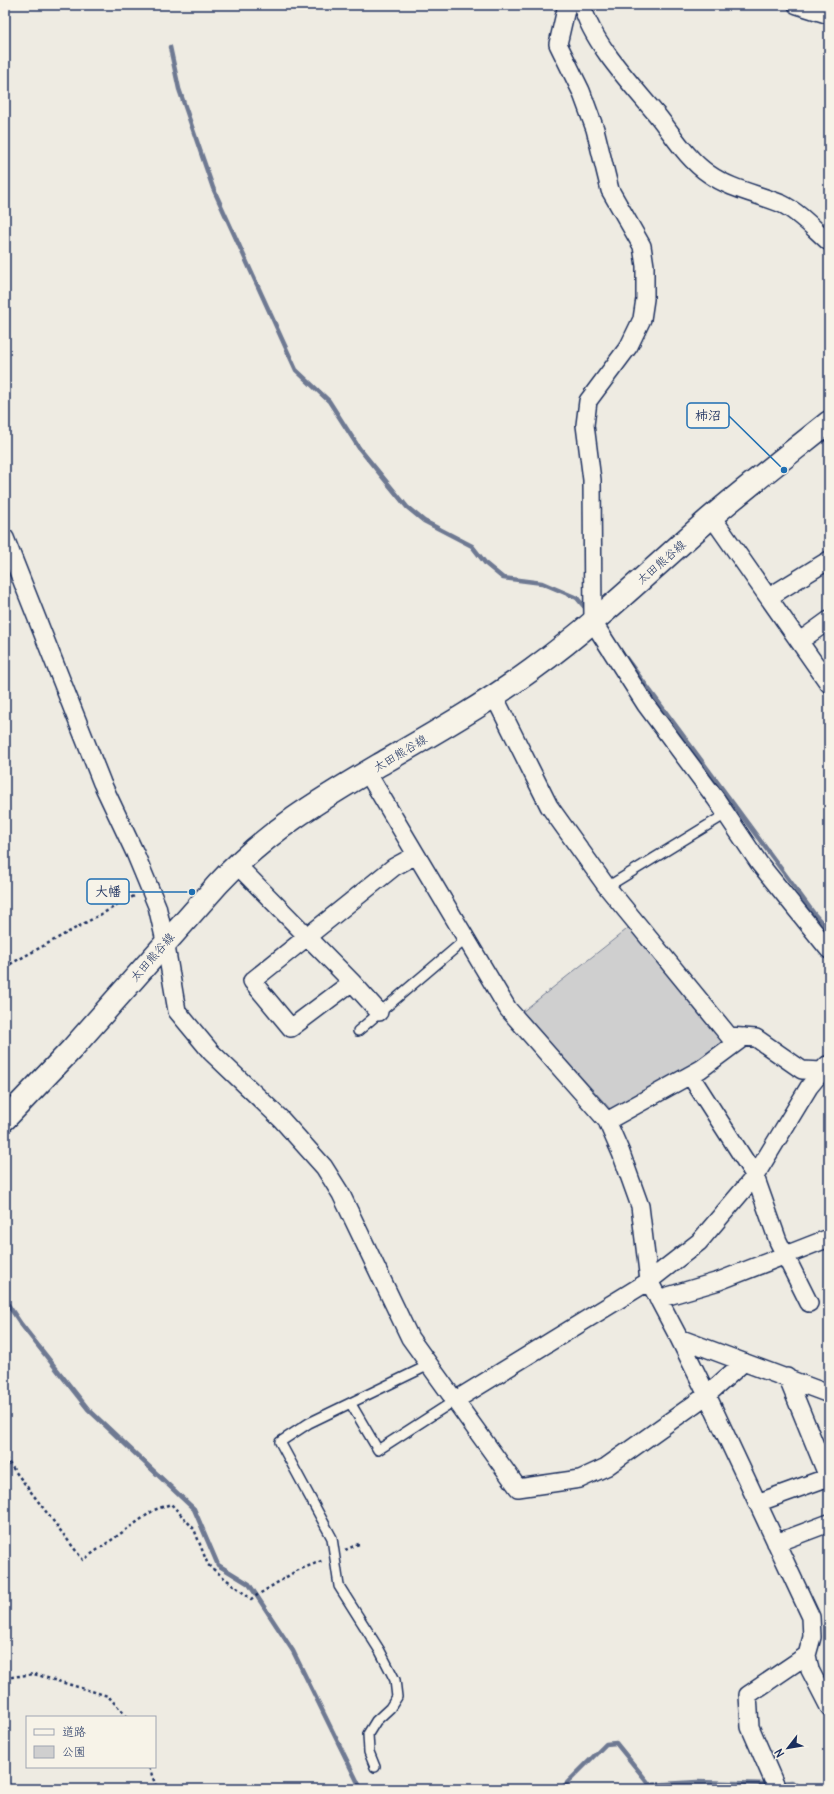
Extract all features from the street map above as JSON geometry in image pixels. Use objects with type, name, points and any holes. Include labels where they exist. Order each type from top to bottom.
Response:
[{"type":"main road","name":"太田熊谷線","points":[[5,1120],[71,1050],[165,941],[236,864],[283,824],[494,696],[534,668],[593,622],[712,517],[829,422]]},
{"type":"street","points":[[567,5],[558,44],[581,91],[595,128],[610,190],[642,246],[645,266],[645,299],[642,319],[629,346],[588,401],[584,425],[592,480],[593,622],[646,705],[726,814],[759,863],[829,950]]},
{"type":"street","points":[[582,5],[584,14],[610,59],[692,159],[710,175],[736,187],[784,205],[829,242]]},
{"type":"street","points":[[797,5],[829,15]]},
{"type":"street","points":[[712,517],[829,684]]},
{"type":"street","points":[[5,538],[102,783],[157,906],[165,941],[177,1011],[212,1052],[281,1119],[324,1167],[341,1194],[410,1338],[518,1488],[580,1479],[606,1467],[707,1395],[744,1362]]},
{"type":"street","points":[[769,597],[829,560]]},
{"type":"street","points":[[800,641],[829,620]]},
{"type":"street","points":[[494,696],[549,806],[607,887],[729,1036],[756,1038],[802,1070],[826,1067]]},
{"type":"street","points":[[367,772],[508,1009],[607,1121],[621,1153],[640,1206],[649,1281],[707,1395],[811,1618],[812,1637],[807,1655],[810,1670],[829,1707]]},
{"type":"street","points":[[352,982],[291,1028],[252,980],[308,937],[394,867],[416,854]]},
{"type":"street","points":[[236,864],[352,982],[379,1012]]},
{"type":"street","points":[[607,1121],[690,1076],[744,1037]]},
{"type":"street","points":[[454,1401],[649,1281],[699,1242],[755,1176],[809,1087],[826,1067]]},
{"type":"street","points":[[690,1076],[755,1176],[778,1241],[809,1303]]},
{"type":"street","points":[[658,1299],[719,1281],[829,1238]]},
{"type":"street","points":[[679,1338],[787,1377],[829,1394]]},
{"type":"street","points":[[758,1503],[828,1477],[787,1377]]},
{"type":"street","points":[[776,1543],[829,1523]]},
{"type":"street","points":[[774,1782],[750,1727],[748,1695],[807,1655]]},
{"type":"lane","points":[[607,887],[726,814]]},
{"type":"lane","points":[[358,1031],[466,939]]},
{"type":"lane","points":[[375,1766],[369,1752],[368,1734],[376,1722],[390,1708],[397,1697],[396,1680],[380,1651],[339,1586],[333,1555],[332,1538],[280,1442],[309,1424],[429,1365]]},
{"type":"lane","points":[[351,1404],[378,1450],[454,1401]]},
{"type":"path","points":[[5,967],[104,911],[149,888]]},
{"type":"path","points":[[5,1458],[84,1560],[154,1510],[171,1504],[194,1529],[208,1565],[250,1599],[296,1572],[361,1543]]},
{"type":"path","points":[[5,1678],[34,1674],[108,1696],[126,1716]]},
{"type":"path","points":[[149,1768],[157,1789]]},
{"type":"green space","points":[[631,926],[729,1042],[691,1068],[613,1112],[522,1012]]},
{"type":"waterway","points":[[170,47],[179,89],[213,188],[296,370],[329,401],[359,448],[407,507],[424,521],[472,546],[486,564],[503,578],[542,583],[577,598],[587,610]]},
{"type":"waterway","points":[[626,658],[815,915],[829,931]]},
{"type":"waterway","points":[[5,1300],[21,1324],[88,1409],[194,1509],[218,1565],[249,1584],[293,1651],[361,1789]]},
{"type":"waterway","points":[[561,1789],[606,1744],[616,1743],[650,1785],[697,1782],[770,1784]]},
{"type":"waterway","points":[[778,1783],[792,1782],[801,1789]]},
{"type":"place","name":"柿沼","points":[[784,470]]},
{"type":"place","name":"大幡","points":[[192,892]]}]
